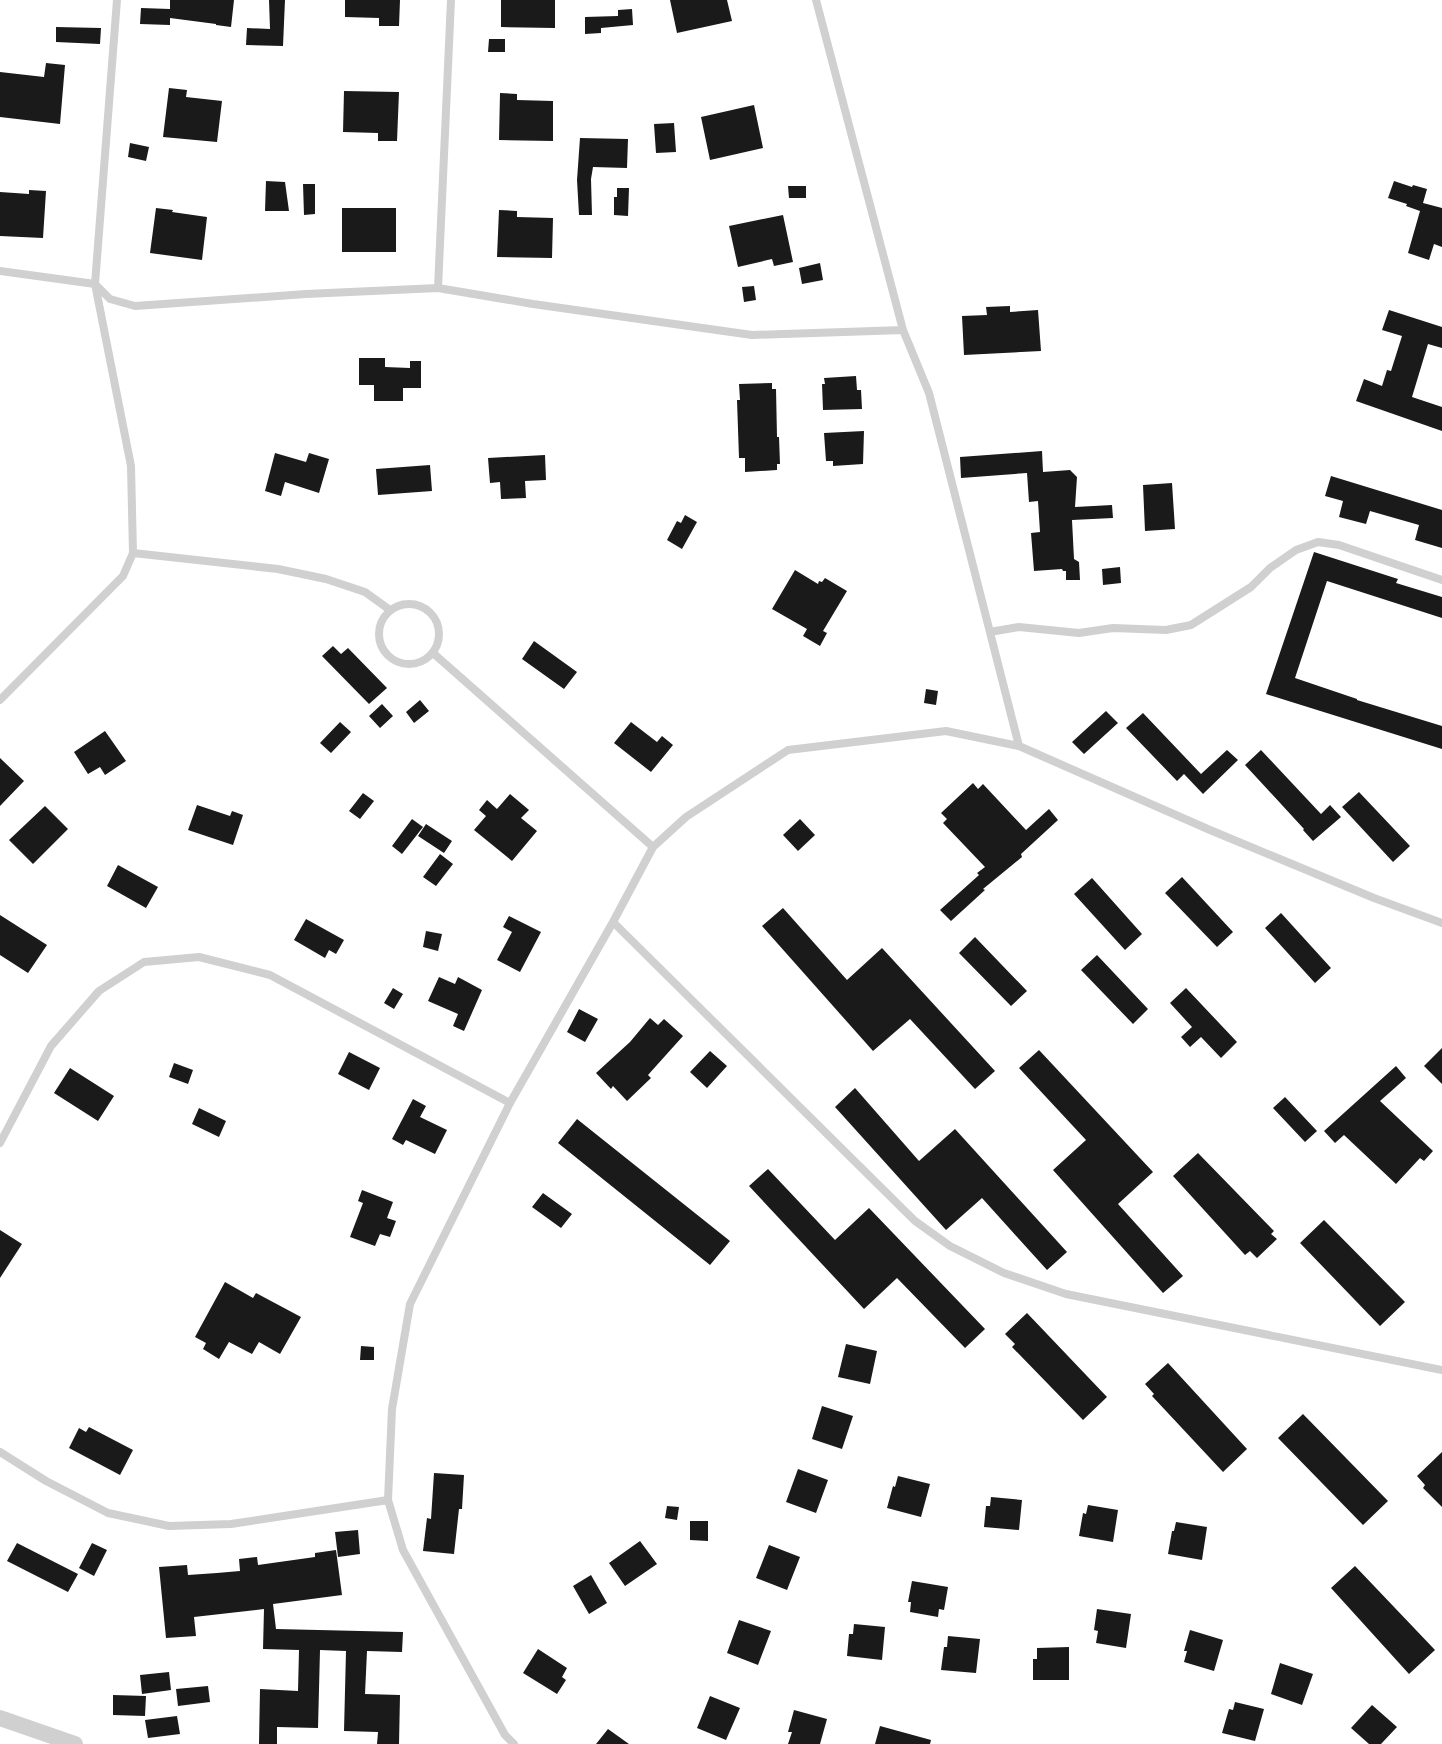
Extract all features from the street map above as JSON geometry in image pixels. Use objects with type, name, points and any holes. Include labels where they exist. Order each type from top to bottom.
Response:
[{"type":"street","points":[[0,1718],[75,1744]]},
{"type":"lane","points":[[0,700],[123,576],[133,553],[131,466],[95,284],[117,0]]},
{"type":"lane","points":[[438,288],[451,0]]},
{"type":"lane","points":[[816,0],[903,330],[929,393],[1019,746]]},
{"type":"lane","points":[[0,271],[95,284],[110,299],[135,306],[306,294],[438,288],[752,336],[903,330]]},
{"type":"lane","points":[[990,632],[1018,627],[1079,633],[1112,628],[1166,630],[1191,625],[1250,587],[1270,568],[1296,550],[1318,542],[1340,545],[1442,580]]},
{"type":"lane","points":[[133,553],[278,569],[326,579],[365,592],[390,610]]},
{"type":"lane","points":[[406,603],[424,607],[436,620],[440,637],[432,653],[419,663],[402,663],[388,655],[380,640],[380,624],[390,610],[406,603]]},
{"type":"lane","points":[[432,653],[653,847]]},
{"type":"lane","points":[[514,1744],[505,1735],[403,1550],[388,1500],[392,1409],[410,1304],[510,1103],[613,922],[653,847],[686,818],[788,750],[946,731],[1019,746],[1210,830],[1374,898],[1442,923]]},
{"type":"lane","points":[[613,922],[915,1221],[950,1246],[1004,1273],[1066,1294],[1442,1370]]},
{"type":"lane","points":[[0,1143],[51,1046],[99,991],[144,962],[198,957],[270,974],[510,1103]]},
{"type":"lane","points":[[0,1452],[46,1481],[108,1513],[169,1526],[231,1524],[388,1500]]},
{"type":"building","points":[[170,0],[234,0],[231,27],[170,18],[170,25],[140,24],[141,8],[170,9]]},
{"type":"building","points":[[269,0],[285,0],[283,46],[246,45],[247,28],[270,29]]},
{"type":"building","points":[[345,0],[400,0],[399,26],[379,26],[379,18],[345,17]]},
{"type":"building","points":[[501,0],[555,0],[555,28],[501,27]]},
{"type":"building","points":[[670,0],[727,0],[732,21],[677,33]]},
{"type":"building","points":[[632,9],[633,25],[601,28],[601,33],[585,34],[585,17],[618,16],[618,10]]},
{"type":"building","points":[[56,27],[101,28],[100,44],[56,42]]},
{"type":"building","points":[[489,39],[505,39],[505,52],[488,52]]},
{"type":"building","points":[[46,63],[65,65],[60,124],[0,117],[0,72],[44,77]]},
{"type":"building","points":[[169,88],[187,90],[186,97],[222,101],[217,142],[163,137]]},
{"type":"building","points":[[344,91],[399,92],[397,141],[378,141],[378,133],[343,132]]},
{"type":"building","points":[[500,93],[517,94],[517,100],[553,101],[553,141],[499,140]]},
{"type":"building","points":[[754,105],[763,148],[710,160],[701,117]]},
{"type":"building","points":[[674,123],[676,152],[656,153],[654,124]]},
{"type":"building","points":[[580,138],[628,139],[627,168],[593,167],[591,179],[592,215],[579,215],[577,180]]},
{"type":"building","points":[[130,143],[149,147],[146,161],[128,157]]},
{"type":"building","points":[[266,181],[285,182],[289,211],[265,211]]},
{"type":"building","points":[[1394,181],[1412,187],[1413,185],[1427,189],[1423,203],[1442,208],[1442,247],[1434,244],[1429,260],[1408,253],[1420,211],[1406,206],[1407,204],[1388,198]]},
{"type":"building","points":[[303,184],[315,184],[315,214],[304,215]]},
{"type":"building","points":[[788,186],[806,186],[806,198],[789,198]]},
{"type":"building","points":[[617,188],[629,188],[628,216],[614,215],[614,197],[617,197]]},
{"type":"building","points":[[29,190],[46,191],[43,238],[0,236],[0,192],[29,194]]},
{"type":"building","points":[[156,208],[207,217],[202,260],[150,253]]},
{"type":"building","points":[[342,208],[396,208],[396,252],[342,252]]},
{"type":"building","points":[[499,210],[517,211],[517,217],[553,218],[552,258],[497,257]]},
{"type":"building","points":[[783,215],[793,262],[774,266],[772,259],[738,267],[729,226]]},
{"type":"building","points":[[820,263],[823,280],[802,284],[799,268]]},
{"type":"building","points":[[754,286],[756,300],[744,302],[742,287]]},
{"type":"building","points":[[1010,306],[1010,312],[1038,310],[1041,351],[964,355],[962,316],[987,315],[986,307]]},
{"type":"building","points":[[1389,310],[1442,327],[1442,348],[1428,344],[1412,397],[1442,407],[1442,431],[1356,401],[1364,379],[1382,386],[1387,370],[1391,371],[1402,336],[1382,330]]},
{"type":"building","points":[[359,358],[385,358],[385,367],[410,368],[410,361],[421,361],[421,388],[403,388],[403,401],[374,401],[374,385],[359,385]]},
{"type":"building","points":[[856,376],[857,390],[861,390],[862,409],[823,410],[822,384],[825,384],[824,378]]},
{"type":"building","points":[[772,383],[772,389],[776,389],[777,437],[779,437],[780,464],[777,464],[777,470],[745,472],[745,458],[739,458],[737,400],[740,400],[739,384]]},
{"type":"building","points":[[864,431],[863,464],[833,466],[833,461],[826,461],[824,433]]},
{"type":"building","points":[[1042,451],[1043,472],[1070,470],[1077,477],[1075,507],[1112,505],[1113,518],[1072,520],[1074,559],[1079,562],[1080,580],[1066,580],[1066,571],[1062,569],[1034,571],[1031,533],[1040,532],[1038,501],[1029,502],[1027,473],[961,478],[960,457]]},
{"type":"building","points":[[275,453],[306,462],[309,453],[329,459],[319,493],[285,482],[281,496],[265,491]]},
{"type":"building","points":[[545,455],[546,480],[525,481],[526,498],[501,499],[500,482],[490,483],[488,458]]},
{"type":"building","points":[[430,465],[432,491],[378,495],[376,469]]},
{"type":"building","points":[[1331,476],[1442,510],[1442,548],[1415,540],[1419,525],[1370,511],[1366,524],[1339,517],[1343,501],[1325,496]]},
{"type":"building","points":[[1172,483],[1175,529],[1145,531],[1143,485]]},
{"type":"building","points":[[685,515],[697,522],[682,549],[667,540],[677,521],[681,523]]},
{"type":"building","points":[[1314,552],[1398,579],[1396,583],[1442,597],[1442,618],[1327,581],[1295,678],[1357,700],[1442,726],[1442,749],[1266,694]]},
{"type":"building","points":[[1120,567],[1121,583],[1103,585],[1102,569]]},
{"type":"building","points":[[795,570],[818,584],[819,581],[822,582],[825,578],[847,591],[823,631],[827,633],[820,646],[803,636],[807,629],[772,609]]},
{"type":"building","points":[[534,641],[577,672],[564,689],[522,659]]},
{"type":"building","points":[[333,646],[341,654],[348,648],[387,688],[369,704],[322,656]]},
{"type":"building","points":[[926,689],[938,691],[936,705],[924,703]]},
{"type":"building","points":[[420,700],[429,711],[414,723],[406,712]]},
{"type":"building","points":[[382,704],[393,716],[380,728],[369,716]]},
{"type":"building","points":[[1106,711],[1118,723],[1084,754],[1072,742]]},
{"type":"building","points":[[1143,713],[1201,774],[1227,750],[1238,760],[1203,794],[1184,774],[1177,781],[1126,728]]},
{"type":"building","points":[[340,722],[351,732],[331,753],[320,743]]},
{"type":"building","points":[[631,722],[657,742],[662,736],[673,745],[651,772],[614,743]]},
{"type":"building","points":[[105,731],[126,761],[105,775],[100,767],[88,774],[74,752]]},
{"type":"building","points":[[1261,750],[1321,814],[1330,805],[1341,817],[1313,841],[1245,765]]},
{"type":"building","points":[[0,758],[24,781],[0,806]]},
{"type":"building","points":[[973,783],[978,789],[983,784],[1026,830],[1049,809],[1058,820],[1021,854],[1022,857],[983,889],[985,890],[951,921],[940,910],[979,875],[977,873],[985,867],[943,823],[947,819],[941,813]]},
{"type":"building","points":[[1359,792],[1410,846],[1393,862],[1342,807]]},
{"type":"building","points":[[363,793],[374,801],[360,819],[349,811]]},
{"type":"building","points":[[510,794],[529,810],[521,818],[537,831],[512,861],[474,830],[486,816],[479,810],[487,800],[497,809]]},
{"type":"building","points":[[197,805],[230,816],[232,811],[243,815],[233,845],[188,830]]},
{"type":"building","points":[[45,806],[68,829],[33,864],[9,840]]},
{"type":"building","points":[[412,819],[423,827],[402,854],[392,846]]},
{"type":"building","points":[[800,819],[815,835],[798,851],[783,835]]},
{"type":"building","points":[[426,824],[452,841],[444,853],[418,836]]},
{"type":"building","points":[[440,854],[453,864],[436,886],[423,877]]},
{"type":"building","points":[[118,865],[158,887],[146,908],[107,886]]},
{"type":"building","points":[[1182,877],[1233,932],[1217,947],[1165,893]]},
{"type":"building","points":[[1092,878],[1142,934],[1125,950],[1074,894]]},
{"type":"building","points":[[783,908],[847,980],[882,948],[995,1071],[975,1089],[910,1019],[873,1051],[762,926]]},
{"type":"building","points":[[1281,913],[1331,968],[1315,983],[1265,928]]},
{"type":"building","points":[[0,915],[47,945],[28,973],[0,955]]},
{"type":"building","points":[[509,916],[541,932],[520,972],[497,960],[512,932],[503,927]]},
{"type":"building","points":[[306,919],[344,940],[336,954],[329,950],[325,958],[294,940]]},
{"type":"building","points":[[426,931],[442,934],[438,951],[423,947]]},
{"type":"building","points":[[975,937],[1027,991],[1011,1006],[959,953]]},
{"type":"building","points":[[1097,955],[1148,1009],[1133,1024],[1081,970]]},
{"type":"building","points":[[439,977],[455,984],[458,977],[482,990],[464,1031],[453,1026],[458,1014],[428,1001]]},
{"type":"building","points":[[393,988],[403,994],[394,1009],[384,1003]]},
{"type":"building","points":[[1186,988],[1237,1042],[1221,1058],[1201,1037],[1190,1047],[1181,1037],[1192,1027],[1170,1003]]},
{"type":"building","points":[[579,1009],[598,1019],[585,1042],[567,1032]]},
{"type":"building","points":[[650,1018],[658,1025],[664,1019],[683,1036],[648,1075],[651,1078],[627,1101],[613,1086],[611,1089],[596,1073],[630,1042]]},
{"type":"building","points":[[1442,1048],[1442,1084],[1424,1066]]},
{"type":"building","points":[[1039,1050],[1153,1172],[1118,1204],[1183,1276],[1163,1293],[1053,1170],[1086,1140],[1019,1068]]},
{"type":"building","points":[[710,1051],[727,1066],[707,1088],[690,1072]]},
{"type":"building","points":[[349,1052],[380,1068],[369,1090],[338,1074]]},
{"type":"building","points":[[174,1063],[193,1070],[188,1084],[169,1077]]},
{"type":"building","points":[[1396,1066],[1406,1078],[1380,1101],[1433,1151],[1424,1161],[1420,1158],[1396,1184],[1344,1135],[1335,1143],[1324,1131]]},
{"type":"building","points":[[70,1068],[114,1096],[98,1121],[54,1093]]},
{"type":"building","points":[[855,1088],[919,1161],[955,1129],[1067,1252],[1047,1270],[982,1198],[946,1230],[835,1107]]},
{"type":"building","points":[[1285,1097],[1317,1131],[1305,1142],[1273,1108]]},
{"type":"building","points":[[413,1099],[426,1106],[420,1117],[447,1130],[435,1154],[406,1140],[403,1145],[392,1139]]},
{"type":"building","points":[[199,1108],[226,1121],[219,1137],[192,1124]]},
{"type":"building","points":[[577,1119],[730,1241],[710,1265],[558,1143]]},
{"type":"building","points":[[1198,1153],[1274,1231],[1271,1234],[1277,1239],[1257,1258],[1250,1251],[1245,1255],[1173,1176]]},
{"type":"building","points":[[768,1169],[835,1240],[869,1208],[985,1329],[965,1348],[897,1278],[864,1309],[749,1186]]},
{"type":"building","points":[[362,1190],[393,1202],[387,1218],[396,1221],[390,1237],[380,1234],[375,1246],[350,1237],[363,1203],[358,1201]]},
{"type":"building","points":[[543,1193],[572,1214],[561,1228],[532,1207]]},
{"type":"building","points":[[1324,1220],[1405,1302],[1380,1326],[1300,1243]]},
{"type":"building","points":[[0,1230],[22,1244],[0,1278]]},
{"type":"building","points":[[225,1282],[253,1298],[256,1293],[301,1317],[280,1354],[259,1342],[252,1354],[229,1342],[219,1359],[203,1349],[206,1343],[195,1337]]},
{"type":"building","points":[[1027,1313],[1107,1397],[1083,1420],[1012,1347],[1015,1344],[1005,1334]]},
{"type":"building","points":[[846,1344],[877,1351],[870,1384],[838,1377]]},
{"type":"building","points":[[361,1346],[374,1347],[374,1360],[360,1360]]},
{"type":"building","points":[[1168,1363],[1247,1449],[1223,1472],[1152,1396],[1154,1394],[1145,1384]]},
{"type":"building","points":[[822,1406],[853,1416],[842,1449],[812,1439]]},
{"type":"building","points":[[1303,1414],[1388,1501],[1363,1525],[1278,1438]]},
{"type":"building","points":[[89,1427],[133,1450],[120,1475],[69,1448],[79,1428],[86,1432]]},
{"type":"building","points":[[1442,1452],[1442,1507],[1423,1488],[1425,1485],[1417,1476]]},
{"type":"building","points":[[798,1469],[828,1480],[816,1513],[786,1502]]},
{"type":"building","points":[[434,1473],[464,1475],[462,1509],[459,1509],[454,1554],[423,1551],[427,1518],[431,1519]]},
{"type":"building","points":[[898,1476],[930,1484],[921,1517],[887,1508]]},
{"type":"building","points":[[991,1497],[1022,1500],[1019,1530],[984,1527],[986,1506],[990,1506]]},
{"type":"building","points":[[1088,1505],[1118,1510],[1113,1542],[1079,1536],[1083,1513],[1086,1514]]},
{"type":"building","points":[[667,1506],[679,1507],[677,1520],[665,1518]]},
{"type":"building","points":[[690,1521],[708,1521],[708,1541],[690,1540]]},
{"type":"building","points":[[1176,1522],[1207,1527],[1202,1560],[1168,1554],[1172,1531],[1174,1531]]},
{"type":"building","points":[[358,1530],[360,1554],[338,1557],[335,1532]]},
{"type":"building","points":[[640,1541],[657,1564],[625,1586],[609,1563]]},
{"type":"building","points":[[17,1543],[78,1574],[68,1592],[7,1561]]},
{"type":"building","points":[[92,1543],[107,1550],[94,1576],[79,1568]]},
{"type":"building","points":[[769,1545],[800,1557],[787,1590],[756,1578]]},
{"type":"building","points":[[336,1550],[342,1595],[273,1604],[276,1629],[403,1632],[402,1652],[367,1651],[365,1694],[400,1695],[399,1744],[377,1744],[378,1732],[344,1731],[346,1651],[320,1650],[318,1728],[277,1727],[277,1744],[259,1744],[260,1689],[298,1691],[299,1650],[263,1649],[264,1609],[194,1617],[196,1636],[166,1638],[159,1567],[187,1565],[188,1575],[240,1571],[239,1559],[257,1557],[258,1565],[315,1557],[315,1553]]},
{"type":"building","points":[[1355,1566],[1435,1650],[1409,1674],[1331,1588]]},
{"type":"building","points":[[591,1575],[607,1603],[589,1614],[573,1586]]},
{"type":"building","points":[[912,1581],[948,1587],[944,1610],[939,1609],[938,1617],[910,1612],[911,1602],[908,1602]]},
{"type":"building","points":[[1097,1609],[1131,1614],[1126,1648],[1096,1643],[1098,1631],[1094,1630]]},
{"type":"building","points":[[739,1620],[771,1631],[758,1665],[727,1653]]},
{"type":"building","points":[[854,1624],[885,1627],[882,1660],[847,1656],[849,1634],[853,1634]]},
{"type":"building","points":[[1190,1630],[1223,1640],[1214,1671],[1184,1662],[1187,1651],[1184,1651]]},
{"type":"building","points":[[948,1636],[980,1639],[976,1673],[941,1670],[944,1647],[947,1647]]},
{"type":"building","points":[[1069,1647],[1069,1680],[1033,1680],[1033,1659],[1037,1659],[1037,1648]]},
{"type":"building","points":[[538,1649],[567,1668],[562,1677],[566,1680],[557,1694],[523,1673]]},
{"type":"building","points":[[1280,1663],[1313,1674],[1302,1705],[1271,1694]]},
{"type":"building","points":[[169,1672],[171,1690],[142,1694],[140,1675]]},
{"type":"building","points":[[208,1686],[210,1702],[178,1706],[176,1689]]},
{"type":"building","points":[[113,1695],[146,1696],[145,1716],[113,1715]]},
{"type":"building","points":[[710,1696],[740,1708],[726,1740],[697,1728]]},
{"type":"building","points":[[1235,1702],[1264,1709],[1255,1741],[1222,1733],[1229,1709],[1233,1710]]},
{"type":"building","points":[[1372,1705],[1397,1727],[1381,1744],[1369,1744],[1351,1728]]},
{"type":"building","points":[[794,1710],[827,1719],[820,1744],[788,1744],[792,1732],[788,1732]]},
{"type":"building","points":[[177,1716],[180,1734],[148,1738],[145,1720]]},
{"type":"building","points":[[880,1726],[931,1740],[930,1744],[875,1744]]},
{"type":"building","points":[[608,1729],[629,1744],[596,1744]]}]
